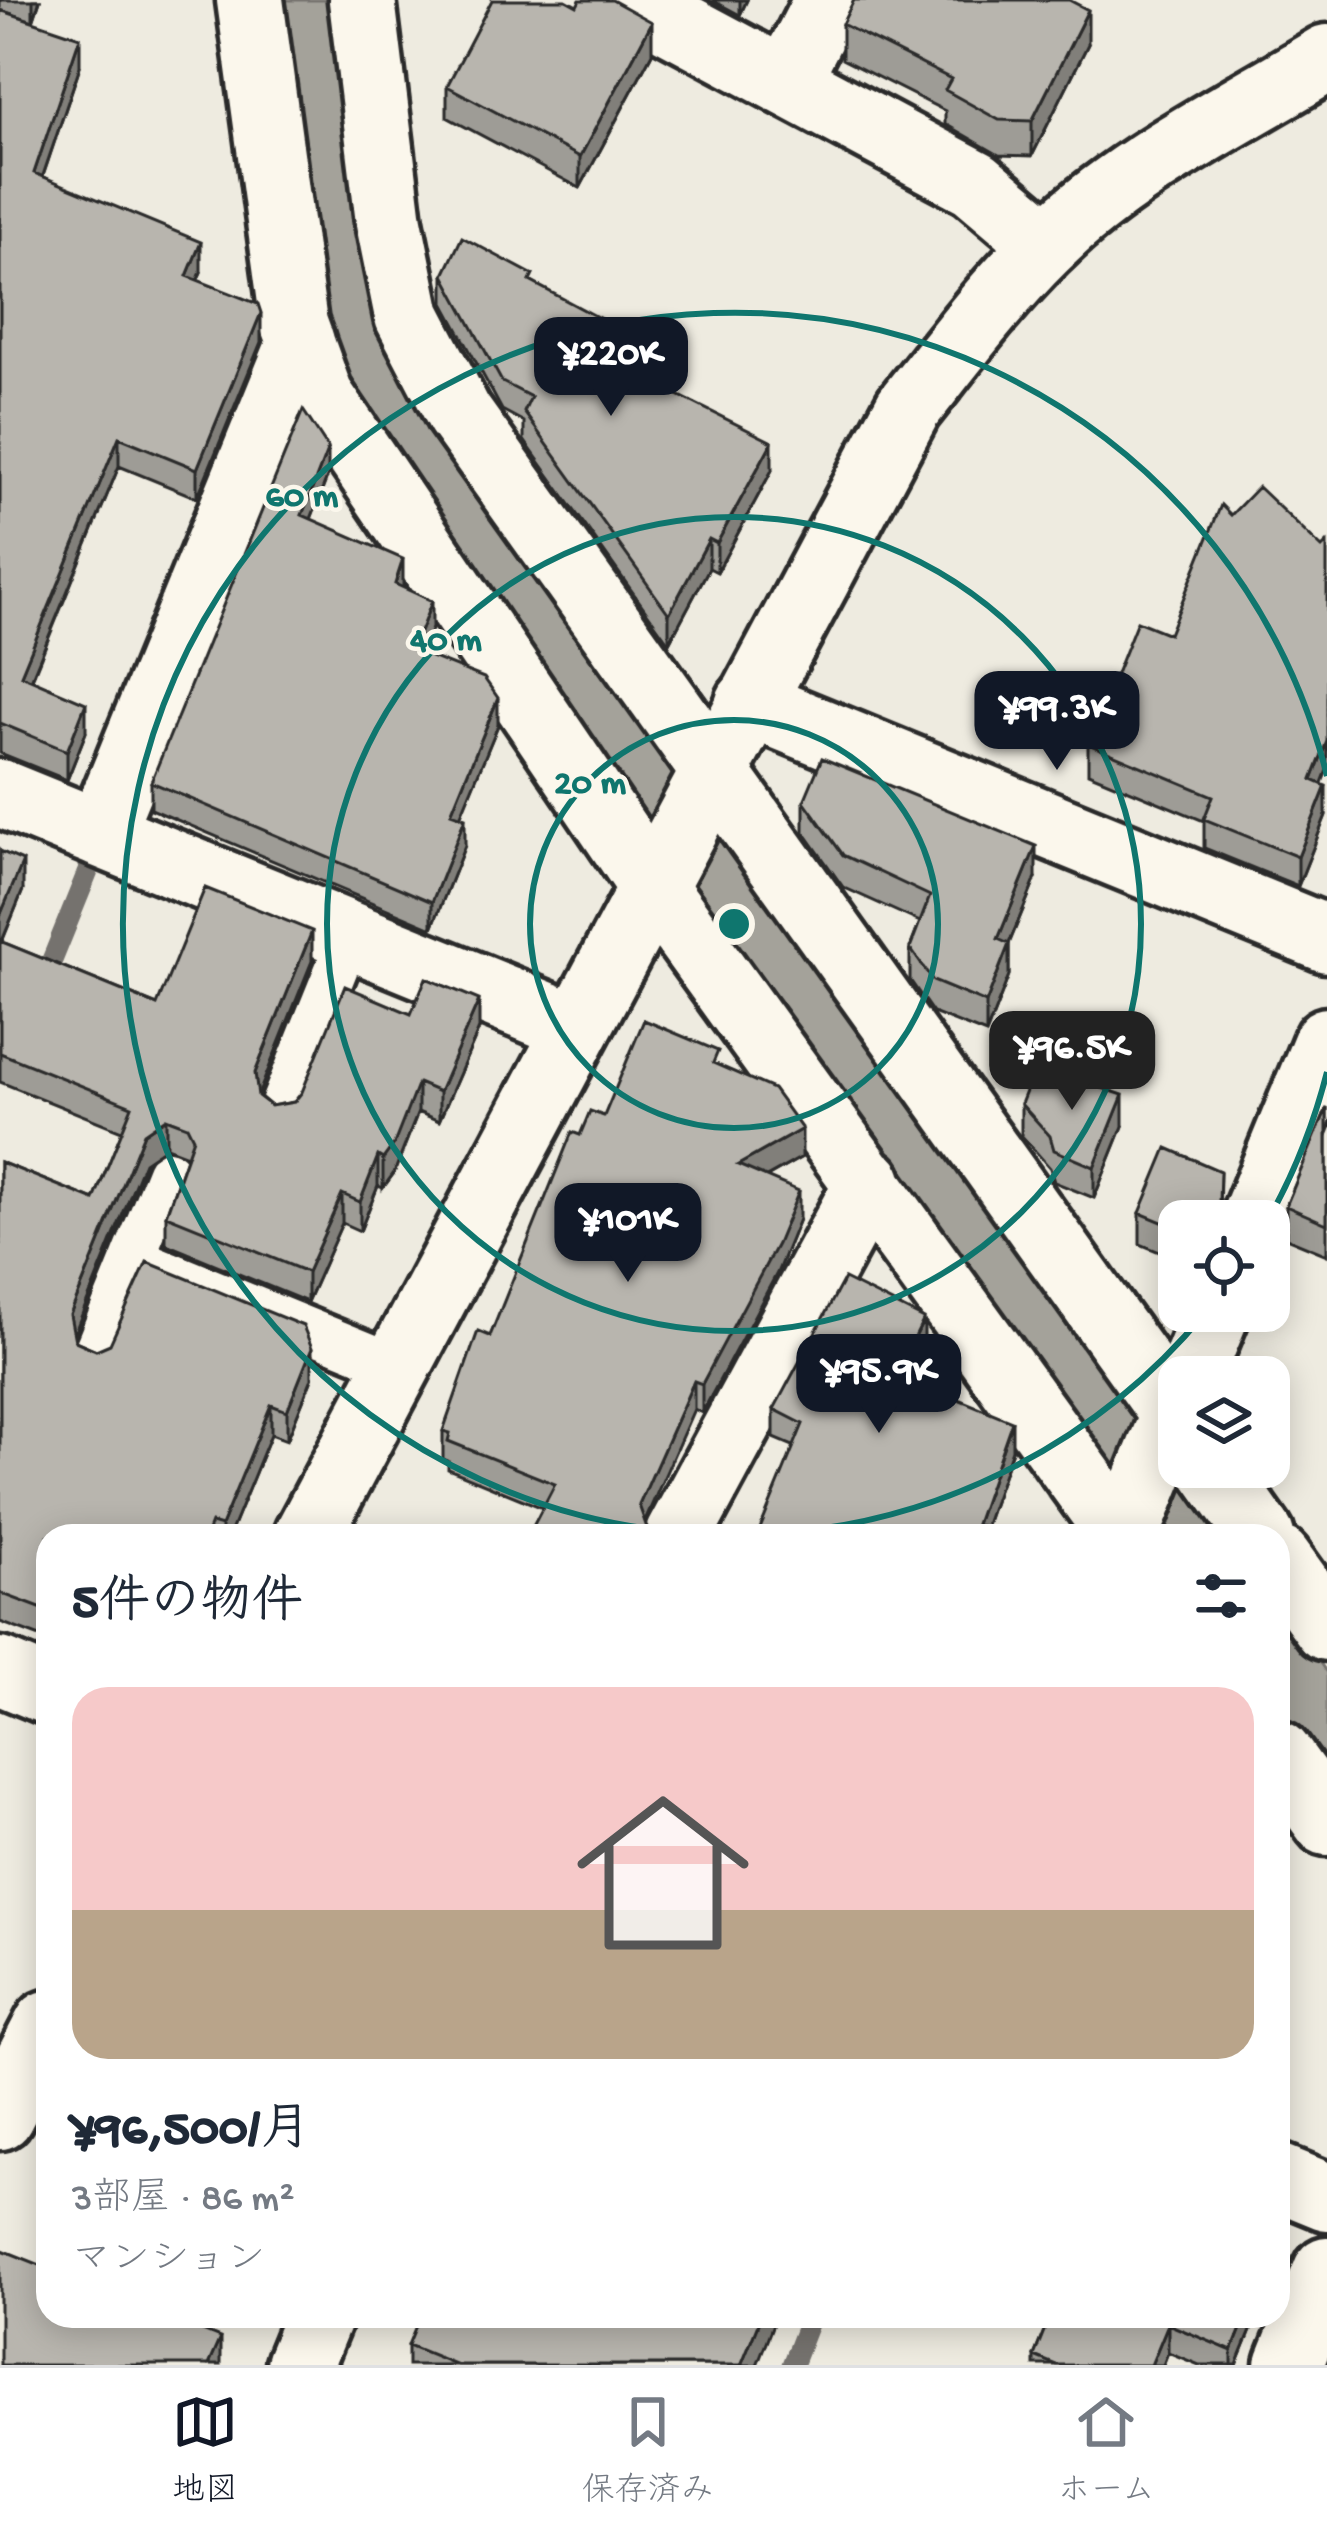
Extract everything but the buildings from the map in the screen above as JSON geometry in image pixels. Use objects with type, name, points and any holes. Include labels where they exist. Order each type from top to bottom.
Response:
[{"type":"street","points":[[250,0],[275,203],[301,342],[320,396],[362,465],[869,1182],[1120,1524]]},
{"type":"street","points":[[362,0],[389,222],[407,316],[459,414],[709,779],[1158,1386]]},
{"type":"street","points":[[632,0],[975,183],[1047,244]]},
{"type":"street","points":[[786,82],[828,0]]},
{"type":"street","points":[[313,1524],[908,408],[982,314],[1047,244],[1138,173],[1327,58]]},
{"type":"street","points":[[100,833],[301,342]]},
{"type":"street","points":[[749,703],[1327,939]]},
{"type":"street","points":[[0,793],[577,1028]]},
{"type":"street","points":[[1262,1200],[1327,1041]]},
{"type":"street","points":[[685,1524],[869,1182]]},
{"type":"street","points":[[1130,1524],[1158,1469]]},
{"type":"street","points":[[1229,1488],[1254,1524]]},
{"type":"street","points":[[1290,1576],[1327,1627]]},
{"type":"street","points":[[0,1671],[36,1686]]},
{"type":"street","points":[[1290,1771],[1327,1822]]},
{"type":"street","points":[[0,2116],[36,2047]]},
{"type":"street","points":[[1290,2182],[1327,2197]]},
{"type":"street","points":[[1288,2365],[1327,2270]]},
{"type":"street","points":[[299,2365],[314,2328]]},
{"type":"lane","points":[[279,1111],[350,935]]},
{"type":"lane","points":[[94,1354],[169,1172]]},
{"type":"lane","points":[[133,1258],[397,1366]]},
{"type":"shaded area","points":[[275,0],[342,0],[369,228],[1158,1427],[1158,1488],[1198,1488],[1222,1524],[1146,1524],[546,701],[325,348]]},
{"type":"shaded area","points":[[1290,1621],[1327,1673],[1327,1776],[1290,1725]]},
{"type":"waterway","points":[[42,985],[89,869]]},
{"type":"waterway","points":[[792,2365],[806,2328]]}]
